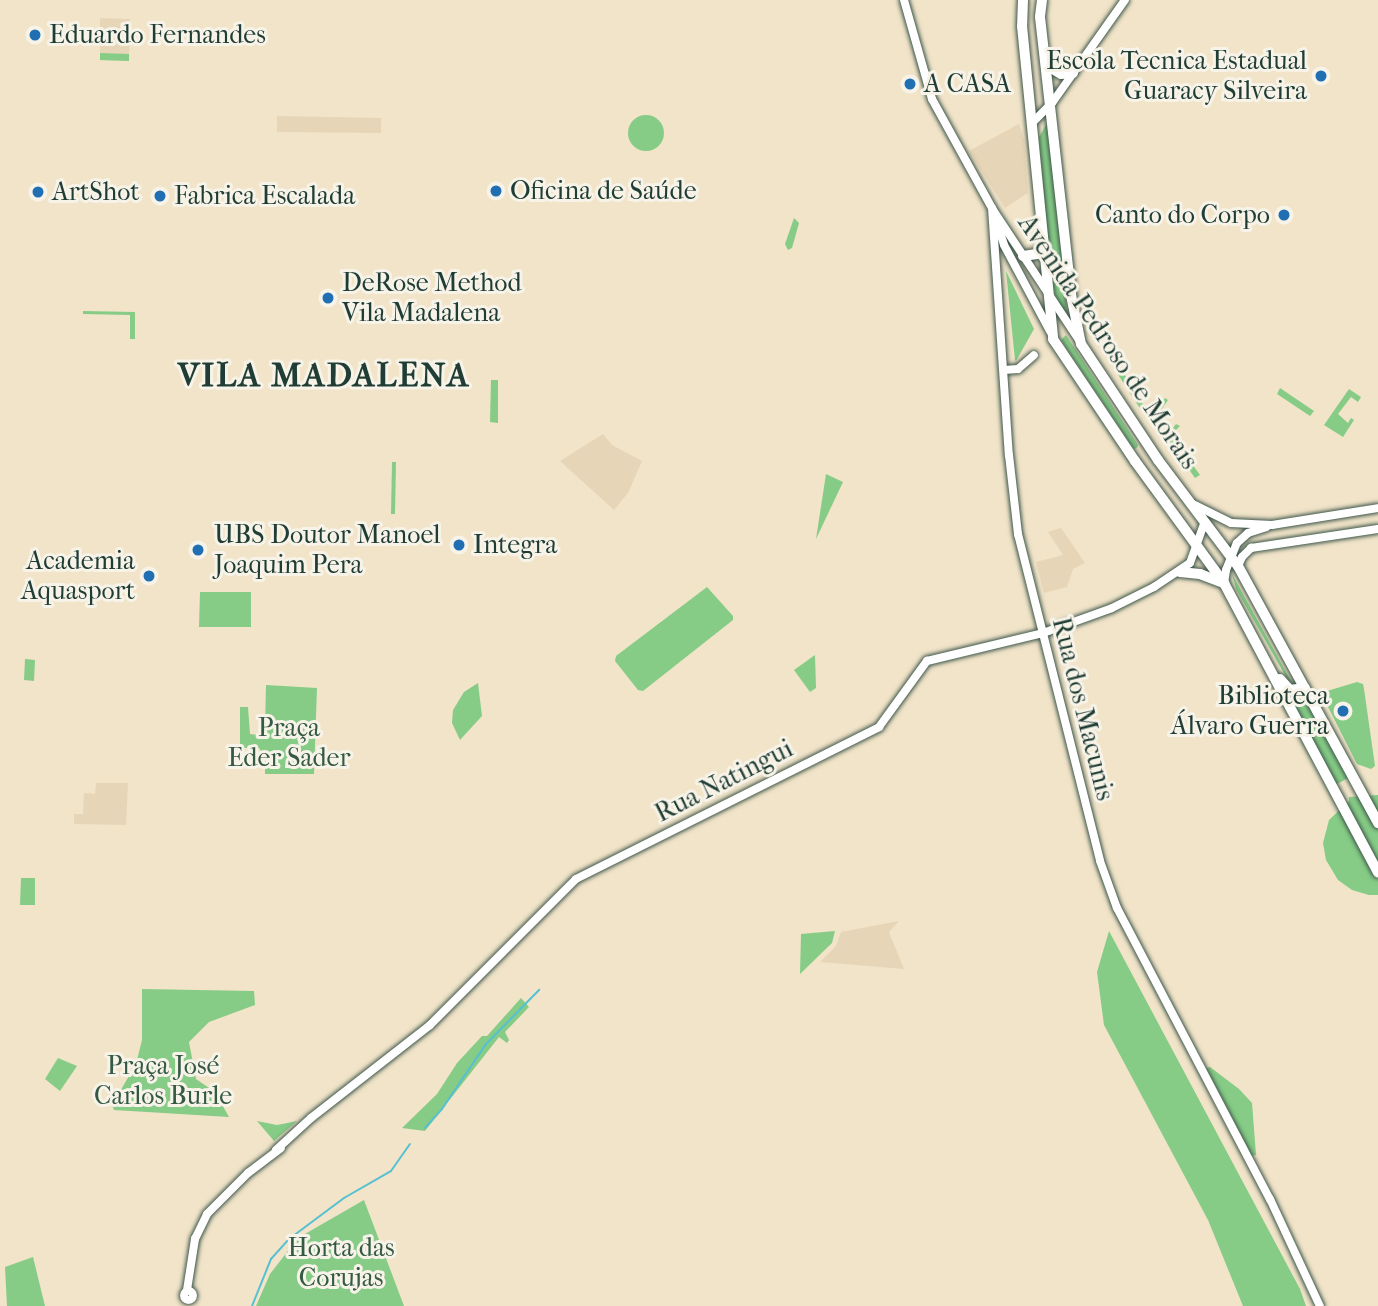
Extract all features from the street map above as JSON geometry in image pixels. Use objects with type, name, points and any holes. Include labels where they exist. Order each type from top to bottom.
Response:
[{"type":"highway","points":[[1023,0],[1022,26],[1050,300],[1050,331]]},
{"type":"highway","points":[[1042,0],[1040,17],[1052,103],[1071,295],[1081,344]]},
{"type":"highway","points":[[1046,65],[1061,74],[1073,73]]},
{"type":"highway","points":[[1023,256],[1037,254],[1044,245]]},
{"type":"highway","name":"Avenida Pedroso de Morais","points":[[1050,331],[1129,452],[1224,583]]},
{"type":"highway","name":"Avenida Pedroso de Morais","points":[[1081,344],[1186,499],[1235,561]]},
{"type":"highway","points":[[1235,561],[1378,823]]},
{"type":"highway","points":[[1180,572],[1200,574],[1224,583],[1378,873]]},
{"type":"highway","points":[[1245,623],[1259,639],[1286,688],[1293,691],[1305,688]]},
{"type":"street","name":"Avenida Pedroso de Morais","points":[[904,0],[932,99],[992,209],[1081,344]]},
{"type":"street","points":[[1032,123],[1052,103],[1125,0]]},
{"type":"street","name":"Avenida Pedroso de Morais","points":[[992,209],[1004,245],[1050,331]]},
{"type":"street","name":"Rua dos Macunis","points":[[992,209],[1008,445],[1018,534],[1093,838],[1114,901],[1320,1306]]},
{"type":"street","points":[[1004,370],[1018,369],[1034,355]]},
{"type":"street","points":[[1186,499],[1223,521],[1272,525]]},
{"type":"street","points":[[1224,583],[1245,536],[1272,525],[1378,508]]},
{"type":"street","points":[[1180,572],[1191,561],[1204,524]]},
{"type":"street","points":[[1235,561],[1251,548],[1378,530]]},
{"type":"street","name":"Rua Natingui","points":[[188,1299],[195,1239],[207,1214],[276,1150],[307,1128],[327,1108],[430,1025],[576,880],[879,727],[928,662],[1043,632],[1112,608],[1180,572]]},
{"type":"shaded area","points":[[100,18],[130,19],[129,61],[100,60]]},
{"type":"shaded area","points":[[277,116],[381,118],[381,133],[277,132]]},
{"type":"shaded area","points":[[1019,124],[1024,140],[1028,193],[1005,208],[969,151]]},
{"type":"shaded area","points":[[603,434],[612,445],[642,461],[628,493],[614,510],[560,461]]},
{"type":"shaded area","points":[[1061,528],[1085,563],[1073,569],[1067,587],[1044,593],[1036,562],[1063,555],[1048,532]]},
{"type":"shaded area","points":[[96,783],[128,783],[126,825],[74,824],[74,814],[83,814],[84,793],[95,794]]},
{"type":"shaded area","points":[[899,921],[889,932],[904,969],[820,962],[836,946],[841,932]]},
{"type":"green space","points":[[100,53],[129,54],[129,61],[100,60]]},
{"type":"green space","points":[[646,115],[659,120],[664,133],[659,146],[646,151],[633,146],[628,133],[633,120]]},
{"type":"green space","points":[[1050,118],[1067,313],[1060,306],[1051,285],[1039,137]]},
{"type":"green space","points":[[794,218],[799,223],[792,248],[788,250],[785,244]]},
{"type":"green space","points":[[1006,271],[1034,329],[1016,361],[1015,360]]},
{"type":"green space","points":[[83,311],[135,312],[135,339],[130,339],[130,315],[83,314]]},
{"type":"green space","points":[[1066,335],[1138,445],[1137,448],[1134,449],[1061,340]]},
{"type":"green space","points":[[1119,367],[1122,376],[1125,375],[1149,414],[1153,414],[1165,398],[1168,400],[1156,418],[1145,416],[1115,370]]},
{"type":"green space","points":[[491,380],[498,380],[498,423],[490,422]]},
{"type":"green space","points":[[1280,388],[1314,411],[1310,416],[1277,394]]},
{"type":"green space","points":[[1349,389],[1361,397],[1358,402],[1351,397],[1338,414],[1348,423],[1351,418],[1354,420],[1343,437],[1324,425]]},
{"type":"green space","points":[[1176,424],[1180,426],[1171,435],[1200,475],[1195,478],[1166,437]]},
{"type":"green space","points":[[392,462],[396,462],[395,514],[391,514]]},
{"type":"green space","points":[[826,474],[843,482],[816,539]]},
{"type":"green space","points":[[1232,574],[1291,681],[1290,684],[1236,589]]},
{"type":"green space","points":[[707,587],[733,616],[733,620],[643,691],[638,690],[615,661],[616,656]]},
{"type":"green space","points":[[200,592],[251,592],[251,627],[199,627]]},
{"type":"green space","points":[[815,655],[816,688],[810,692],[794,670]]},
{"type":"green space","points":[[25,659],[35,660],[34,681],[24,680]]},
{"type":"green space","points":[[1357,682],[1363,684],[1364,689],[1375,766],[1371,769],[1357,764],[1323,697],[1327,691]]},
{"type":"green space","points":[[478,683],[482,716],[460,740],[452,723],[453,710],[464,692]]},
{"type":"green space","name":"Praça Eder Sader","points":[[266,685],[317,688],[314,774],[265,774],[265,757],[259,748],[240,748],[240,707],[248,707],[250,734],[259,735],[265,728]]},
{"type":"green space","points":[[1302,692],[1350,777],[1335,785],[1288,698]]},
{"type":"green space","points":[[1378,795],[1378,895],[1369,895],[1352,890],[1338,880],[1326,860],[1323,843],[1329,820],[1349,801],[1349,797]]},
{"type":"green space","points":[[21,878],[35,878],[35,905],[20,905]]},
{"type":"green space","points":[[835,931],[832,943],[800,974],[801,934]]},
{"type":"green space","points":[[1109,931],[1300,1289],[1306,1306],[1243,1306],[1208,1220],[1104,1025],[1097,972]]},
{"type":"green space","name":"Praça José Carlos Burle","points":[[142,989],[254,991],[255,1005],[209,1022],[189,1042],[196,1079],[215,1092],[229,1117],[114,1110],[112,1105],[136,1064],[142,1040]]},
{"type":"green space","points":[[521,998],[529,1007],[505,1032],[509,1040],[507,1043],[499,1037],[425,1131],[402,1128],[437,1094],[457,1063],[482,1036],[487,1036]]},
{"type":"green space","points":[[58,1058],[77,1066],[60,1091],[45,1079]]},
{"type":"green space","points":[[1210,1067],[1239,1089],[1252,1103],[1256,1155],[1252,1156],[1206,1068]]},
{"type":"green space","points":[[257,1121],[277,1125],[297,1121],[274,1141]]},
{"type":"green space","name":"Horta das Corujas","points":[[364,1200],[404,1306],[256,1306],[270,1274],[298,1238]]},
{"type":"green space","points":[[33,1257],[45,1306],[7,1306],[5,1267]]},
{"type":"waterway","points":[[425,1128],[442,1109],[486,1044],[539,990]]},
{"type":"waterway","points":[[252,1306],[271,1259],[289,1239],[344,1198],[391,1171],[410,1144]]},
{"type":"place","name":"Eduardo Fernandes","points":[[35,35]]},
{"type":"place","name":"Escola Tecnica Estadual Guaracy Silveira","points":[[1321,76]]},
{"type":"place","name":"A CASA","points":[[910,84]]},
{"type":"place","name":"Oficina de Saúde","points":[[496,191]]},
{"type":"place","name":"ArtShot","points":[[38,192]]},
{"type":"place","name":"Fabrica Escalada","points":[[160,196]]},
{"type":"place","name":"Canto do Corpo","points":[[1284,215]]},
{"type":"place","name":"DeRose Method Vila Madalena","points":[[328,298]]},
{"type":"place","name":"Integra","points":[[459,545]]},
{"type":"place","name":"UBS Doutor Manoel Joaquim Pera","points":[[198,550]]},
{"type":"place","name":"Academia Aquasport","points":[[149,576]]},
{"type":"place","name":"Biblioteca Álvaro Guerra","points":[[1343,711]]},
{"type":"district","name":"VILA MADALENA","points":[[324,376]]}]
